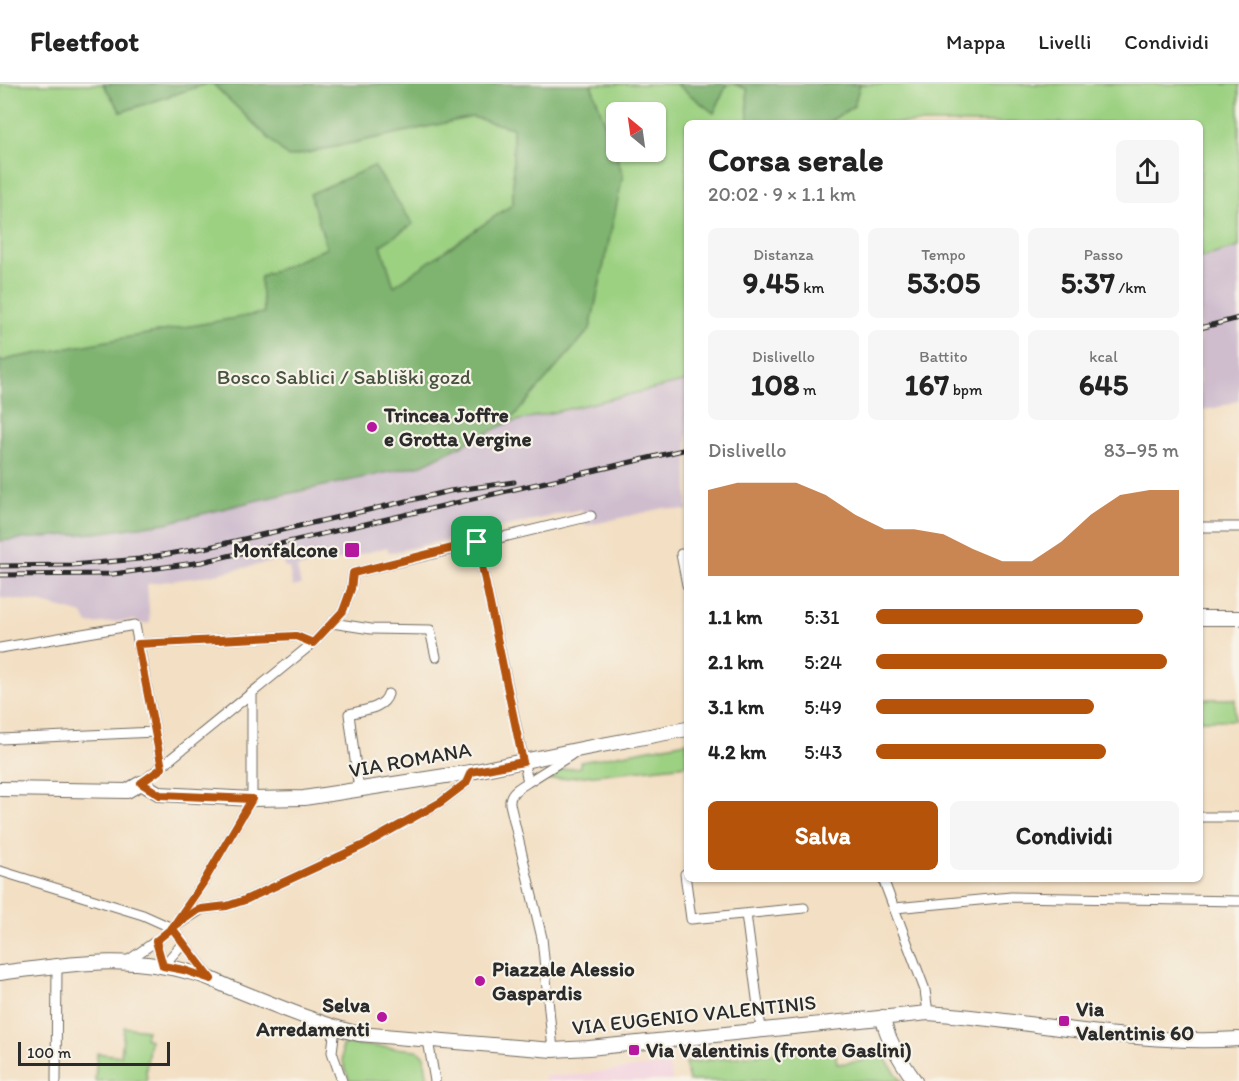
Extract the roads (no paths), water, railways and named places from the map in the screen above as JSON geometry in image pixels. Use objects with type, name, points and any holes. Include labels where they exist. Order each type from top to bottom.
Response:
[{"type":"main road","points":[[1203,618],[1239,618]]},
{"type":"main road","name":"VIA ROMANA","points":[[141,783],[160,795],[252,799],[304,798],[471,772],[684,730]]},
{"type":"main road","points":[[0,789],[127,791],[141,783]]},
{"type":"main road","name":"VIA EUGENIO VALENTINIS","points":[[0,973],[88,962],[126,962],[163,966],[211,979],[335,1028],[359,1034],[553,1050],[928,1012],[971,1015],[1149,1040],[1200,1042],[1239,1039]]},
{"type":"main road","points":[[883,1017],[899,1057],[915,1081]]},
{"type":"street","points":[[141,783],[252,695],[313,643],[343,611],[351,589],[353,573],[591,516]]},
{"type":"street","points":[[1203,527],[1239,527]]},
{"type":"street","points":[[477,542],[528,782]]},
{"type":"street","points":[[681,554],[684,570]]},
{"type":"street","points":[[332,623],[371,629],[429,630],[436,657]]},
{"type":"street","points":[[0,648],[135,626],[162,768]]},
{"type":"street","points":[[138,644],[296,636],[313,643]]},
{"type":"street","points":[[359,790],[349,714],[381,705],[386,701],[388,694]]},
{"type":"street","points":[[172,928],[203,883],[252,799],[252,695]]},
{"type":"street","points":[[0,740],[155,732]]},
{"type":"street","points":[[553,1050],[542,938],[510,798],[513,792],[556,763],[586,748]]},
{"type":"street","points":[[126,962],[201,909],[227,906],[245,900],[364,845],[441,802],[466,783],[471,772]]},
{"type":"street","points":[[1203,817],[1239,817]]},
{"type":"street","points":[[0,871],[144,915],[172,928],[211,979]]},
{"type":"street","points":[[686,882],[691,919],[804,908]]},
{"type":"street","points":[[884,882],[925,990],[928,1012]]},
{"type":"street","points":[[895,908],[1011,897],[1239,901]]},
{"type":"street","points":[[746,914],[760,1029]]},
{"type":"street","points":[[156,941],[163,966]]},
{"type":"street","points":[[163,966],[183,943]]},
{"type":"street","points":[[56,1081],[57,966]]},
{"type":"street","points":[[335,1028],[332,1052],[342,1081]]},
{"type":"street","points":[[428,1040],[435,1081]]},
{"type":"railway","points":[[1203,327],[1239,318]]},
{"type":"railway","points":[[0,575],[113,574],[202,562],[684,450]]},
{"type":"railway","points":[[0,566],[72,565],[139,559],[209,547],[450,491],[514,482]]},
{"type":"place","name":"Trincea Joffre e Grotta Vergine","points":[[372,427]]},
{"type":"place","name":"Monfalcone","points":[[352,550]]},
{"type":"place","name":"Piazzale Alessio Gaspardis","points":[[480,981]]},
{"type":"place","name":"Selva Arredamenti","points":[[382,1017]]},
{"type":"place","name":"Via Valentinis 60","points":[[1064,1021]]},
{"type":"place","name":"Via Valentinis (fronte Gaslini)","points":[[634,1050]]},
{"type":"park label","name":"Bosco Sablici / Sabliški gozd","points":[[344,377]]}]
